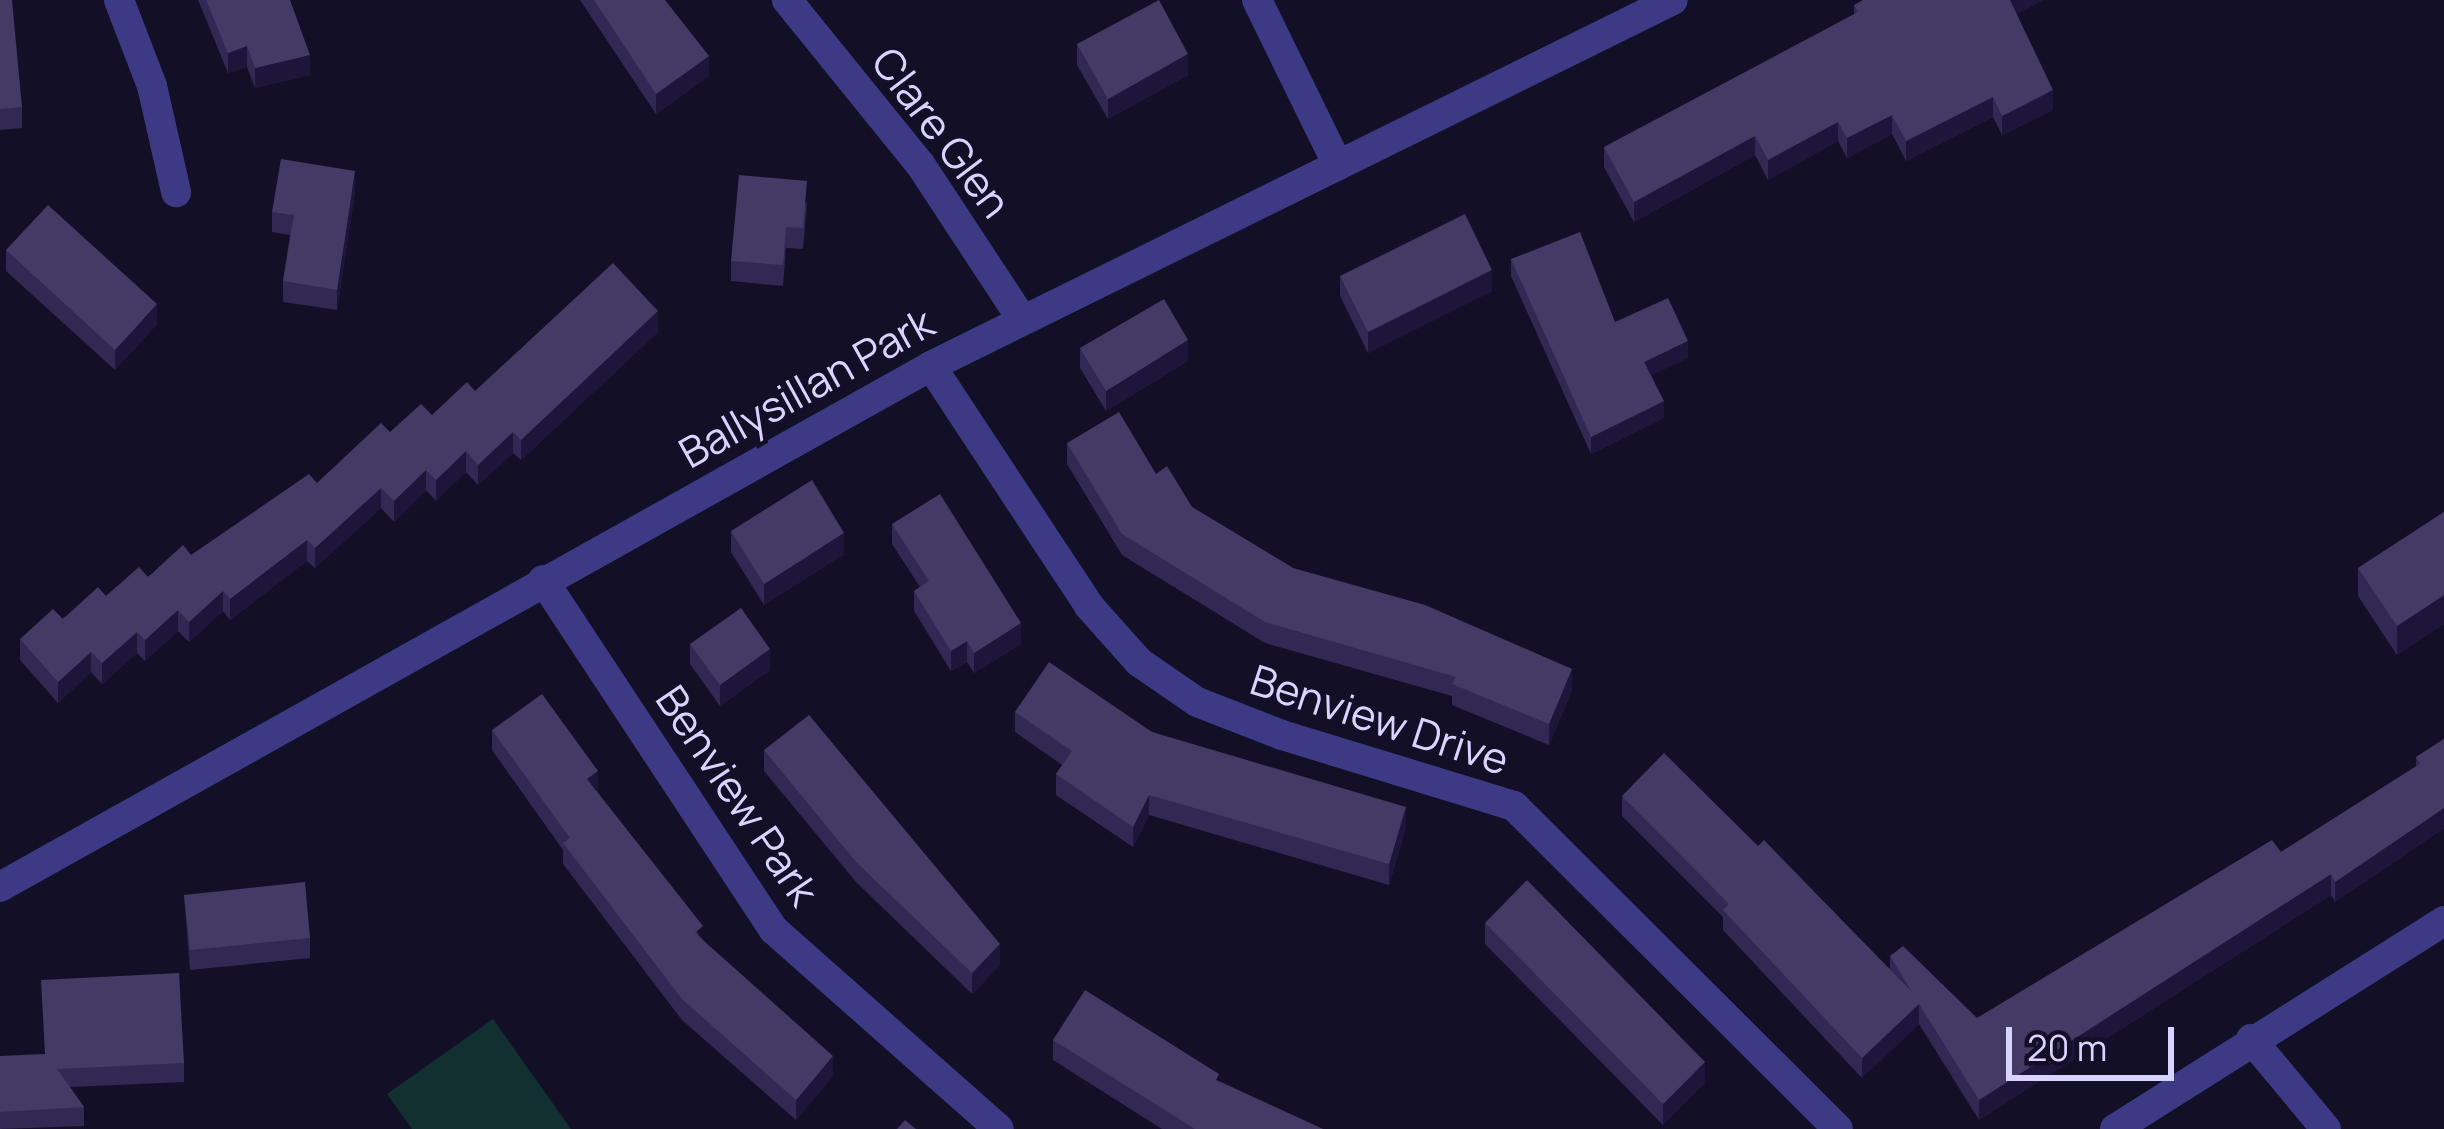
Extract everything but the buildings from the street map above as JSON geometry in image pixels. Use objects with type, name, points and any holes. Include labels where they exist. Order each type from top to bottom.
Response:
[{"type":"street","points":[[119,0],[152,86],[176,192]]},
{"type":"street","name":"Clare Glen","points":[[787,0],[920,164],[1022,319]]},
{"type":"street","points":[[1257,0],[1338,165]]},
{"type":"street","name":"Ballysillan Park","points":[[0,887],[931,366],[1673,0]]},
{"type":"street","name":"Benview Drive","points":[[931,366],[1090,606],[1139,662],[1197,702],[1261,727],[1514,806],[1838,1129]]},
{"type":"street","name":"Benview Park","points":[[543,580],[774,930],[999,1129]]},
{"type":"street","points":[[2115,1129],[2444,921]]},
{"type":"street","points":[[2251,1039],[2326,1129]]},
{"type":"green space","points":[[493,1019],[571,1129],[412,1129],[387,1094]]}]
